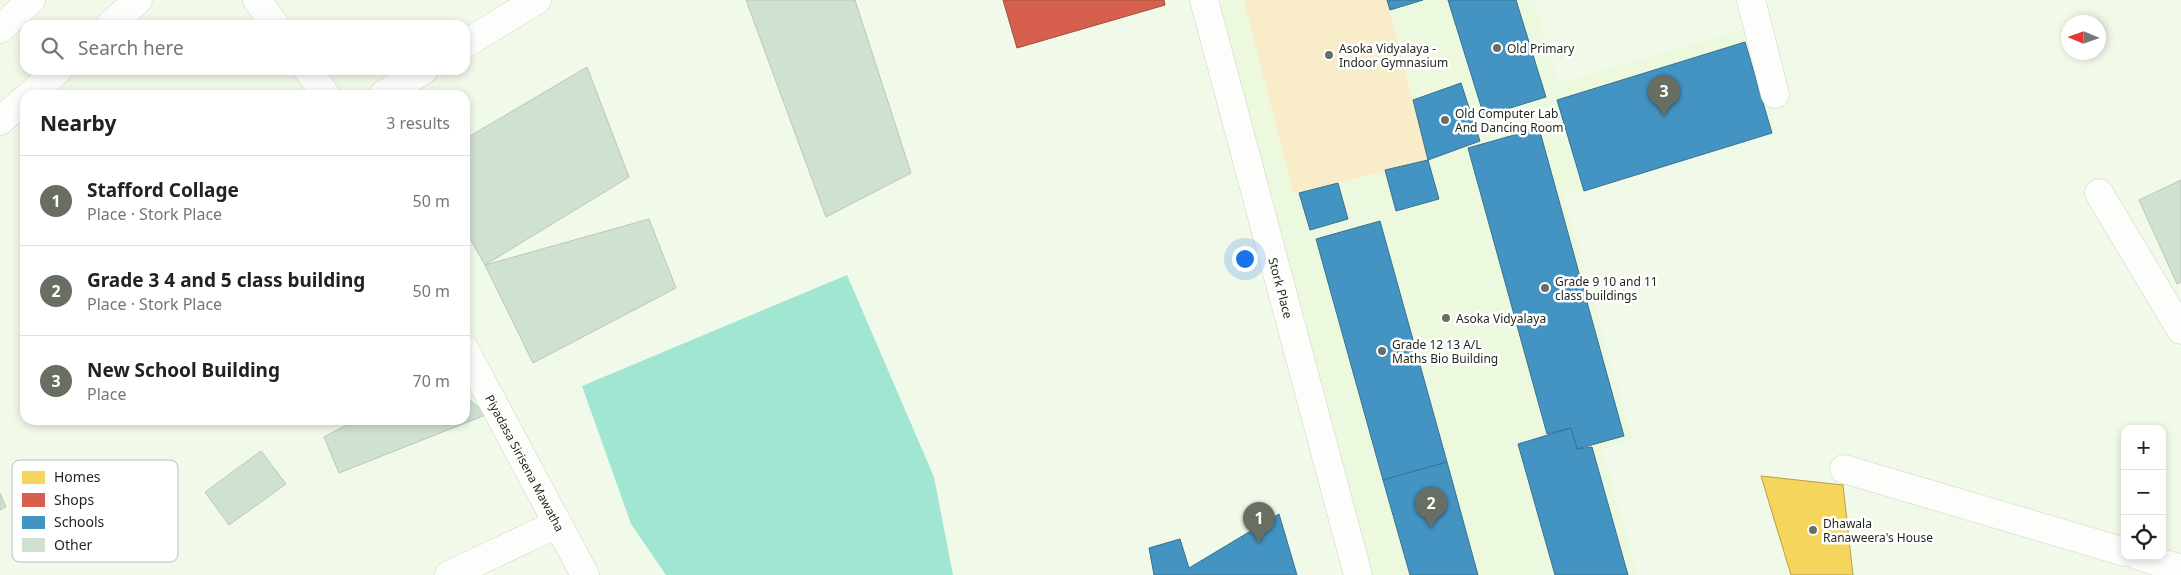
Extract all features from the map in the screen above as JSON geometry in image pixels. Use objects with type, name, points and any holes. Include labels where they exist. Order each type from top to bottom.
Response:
[{"type":"street","points":[[0,28],[31,0]]},
{"type":"street","points":[[116,20],[138,0]]},
{"type":"street","points":[[257,0],[271,20]]},
{"type":"street","points":[[470,41],[537,0]]},
{"type":"street","name":"Stork Place","points":[[1204,0],[1358,575]]},
{"type":"street","points":[[1751,0],[1775,94]]},
{"type":"street","points":[[36,90],[52,75]]},
{"type":"street","points":[[312,75],[322,90]]},
{"type":"street","points":[[391,90],[416,75]]},
{"type":"street","points":[[0,121],[20,103]]},
{"type":"street","points":[[2099,193],[2181,330]]},
{"type":"street","name":"Piyadasa Sirisena Mawatha","points":[[470,359],[585,575]]},
{"type":"street","points":[[1844,468],[2121,551]]},
{"type":"street","points":[[449,575],[557,524]]},
{"type":"street","points":[[2152,560],[2181,569]]},
{"type":"shaded area","name":"Asoka Vidyalaya","points":[[1204,0],[1534,0],[1558,83],[1748,28],[1777,133],[1564,196],[1633,440],[1602,449],[1638,575],[1368,575]]},
{"type":"shaded area","name":"Asoka Vidyalaya - Indoor Gymnasium","points":[[1244,0],[1387,0],[1428,160],[1293,194]]},
{"type":"water","points":[[847,275],[934,477],[953,575],[666,575],[631,524],[582,386]]},
{"type":"building: Homes","name":"Dhawala Ranaweera's House","points":[[1761,476],[1843,485],[1853,575],[1791,575]]},
{"type":"building: Shops","points":[[1003,0],[1164,0],[1165,5],[1017,48]]},
{"type":"building: Schools","points":[[1387,0],[1423,0],[1390,10]]},
{"type":"building: Schools","name":"Old Primary","points":[[1448,0],[1516,0],[1546,97],[1484,116]]},
{"type":"building: Schools","points":[[1745,42],[1772,133],[1584,191],[1557,100]]},
{"type":"building: Schools","name":"Old Computer Lab And Dancing Room","points":[[1461,83],[1480,141],[1428,160],[1413,100]]},
{"type":"building: Schools","name":"Grade 9 10 and 11 class buildings","points":[[1539,128],[1624,436],[1577,449],[1571,428],[1547,434],[1468,148]]},
{"type":"building: Schools","points":[[1428,160],[1439,199],[1396,211],[1385,170]]},
{"type":"building: Schools","points":[[1338,183],[1348,219],[1310,230],[1299,193]]},
{"type":"building: Schools","name":"Grade 12 13 A/L Maths Bio Building","points":[[1380,221],[1447,462],[1383,480],[1316,239]]},
{"type":"building: Schools","points":[[1571,428],[1577,449],[1592,447],[1628,575],[1555,575],[1518,444]]},
{"type":"building: Schools","points":[[1447,462],[1478,575],[1410,575],[1383,480]]},
{"type":"building: Schools","points":[[1279,514],[1297,575],[1154,575],[1149,548],[1180,539],[1189,568]]},
{"type":"building: Other","points":[[746,0],[855,0],[911,173],[826,217]]},
{"type":"building: Other","points":[[587,67],[629,177],[485,265],[470,239],[470,136]]},
{"type":"building: Other","points":[[2181,180],[2181,282],[2177,284],[2139,200]]},
{"type":"building: Other","points":[[649,219],[676,288],[533,363],[485,265]]},
{"type":"building: Other","points":[[470,401],[488,414],[470,421]]},
{"type":"building: Other","points":[[347,425],[460,425],[339,473],[324,437]]},
{"type":"building: Other","points":[[261,451],[286,484],[229,525],[205,492]]},
{"type":"building: Other","points":[[0,493],[6,507],[0,510]]},
{"type":"place","name":"Old Primary","points":[[1497,48]]},
{"type":"place","name":"Asoka Vidyalaya - Indoor Gymnasium","points":[[1329,55]]},
{"type":"place","name":"New School Building","points":[[1664,116]]},
{"type":"place","name":"Old Computer Lab And Dancing Room","points":[[1445,120]]},
{"type":"place","name":"Grade 9 10 and 11 class buildings","points":[[1545,288]]},
{"type":"place","name":"Asoka Vidyalaya","points":[[1446,318]]},
{"type":"place","name":"Grade 12 13 A/L Maths Bio Building","points":[[1382,351]]},
{"type":"place","name":"Grade 3 4 and 5 class building","points":[[1431,528]]},
{"type":"place","name":"Dhawala Ranaweera's House","points":[[1813,530]]},
{"type":"place","name":"Stafford Collage","points":[[1259,543]]}]
